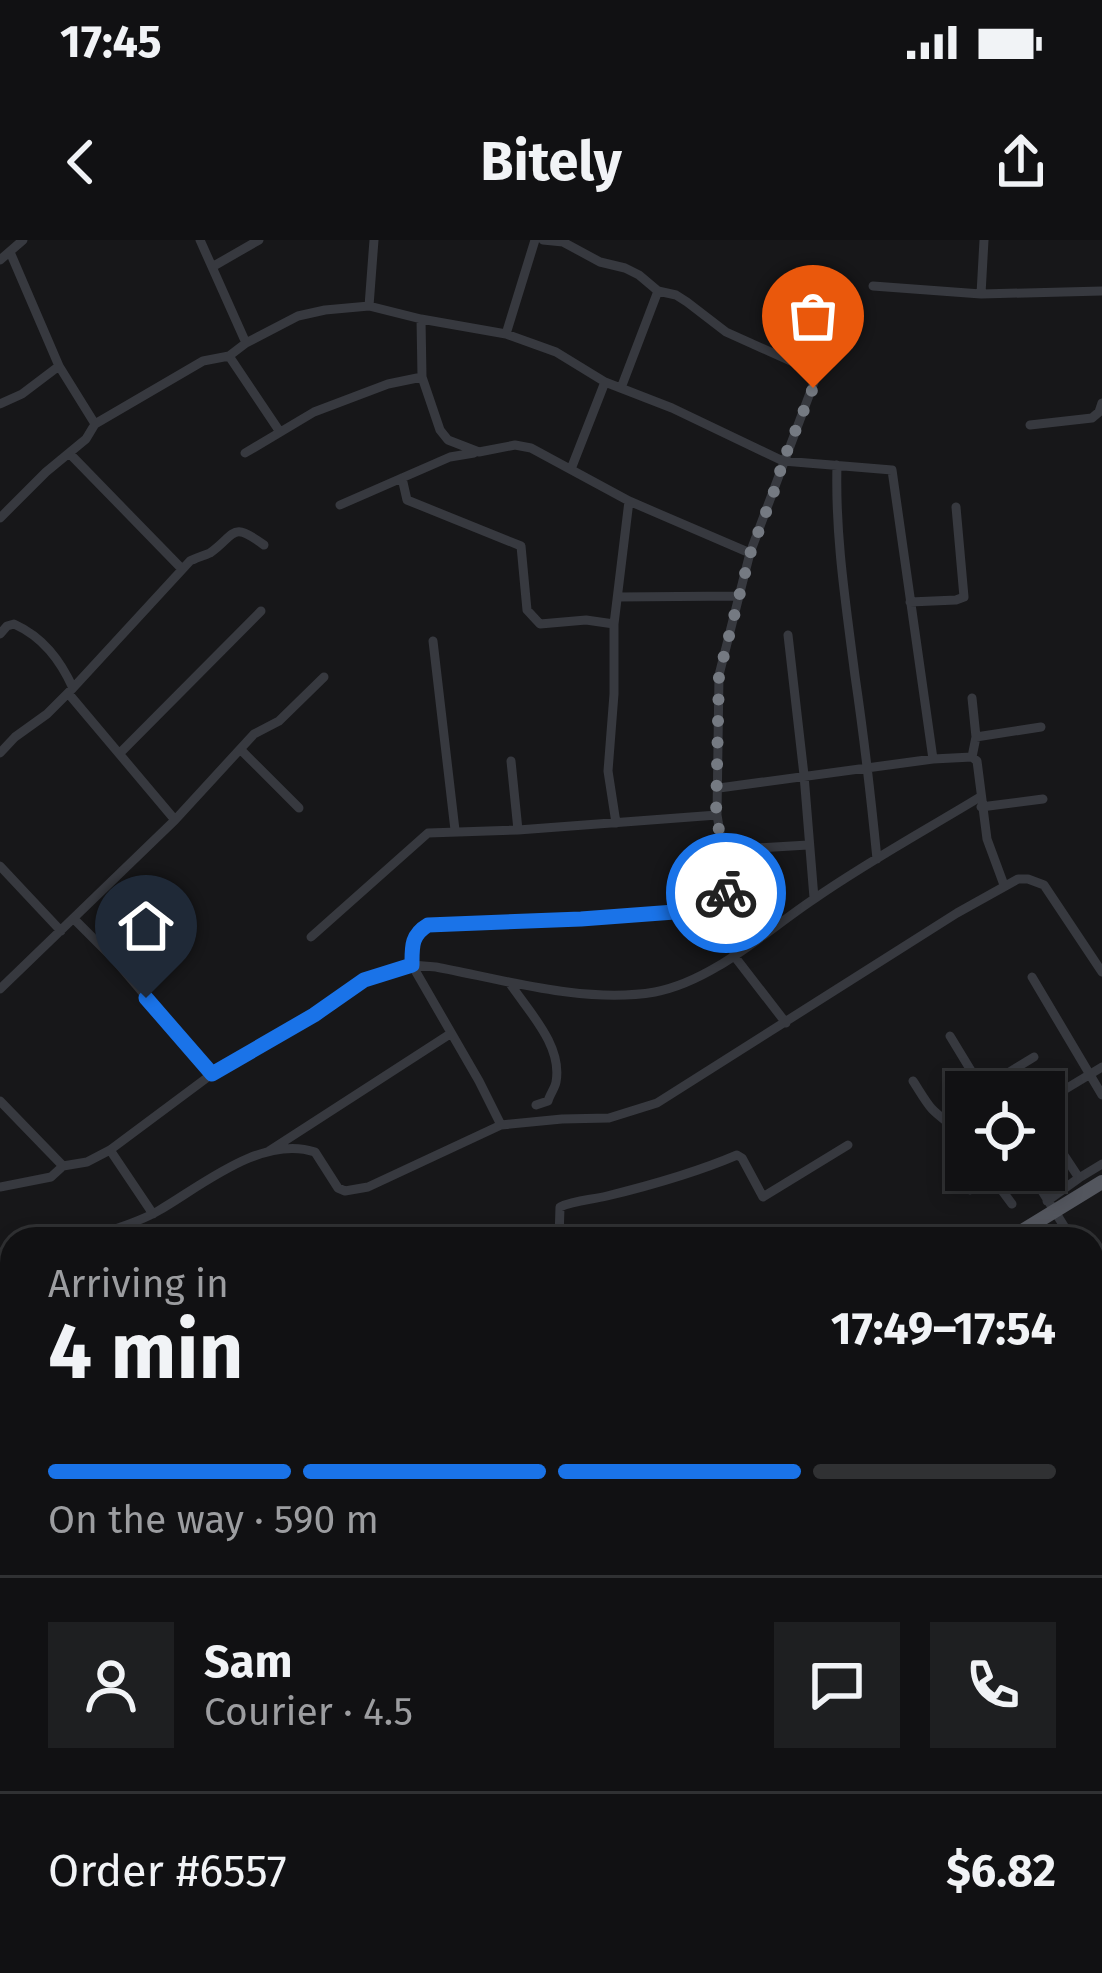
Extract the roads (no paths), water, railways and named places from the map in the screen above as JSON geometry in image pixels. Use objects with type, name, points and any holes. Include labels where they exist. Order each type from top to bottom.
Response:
[{"type":"main road","points":[[1024,1227],[1050,1207],[1102,1182]]},
{"type":"street","points":[[0,260],[23,240]]},
{"type":"street","points":[[200,240],[246,343]]},
{"type":"street","points":[[212,266],[259,240]]},
{"type":"street","points":[[370,307],[374,240]]},
{"type":"street","points":[[506,334],[539,240],[563,242],[601,262],[626,268],[658,291],[676,295],[727,332],[815,372],[750,554],[719,675],[716,815],[735,957],[786,1023]]},
{"type":"street","points":[[981,294],[984,240]]},
{"type":"street","points":[[10,252],[59,366],[95,424]]},
{"type":"street","points":[[873,286],[981,294],[1102,291]]},
{"type":"street","points":[[621,388],[658,291]]},
{"type":"street","points":[[0,518],[86,440],[95,424],[203,361],[229,356],[298,316],[370,307],[506,334],[556,352],[605,382],[783,461],[890,469],[933,759]]},
{"type":"street","points":[[421,319],[422,377],[440,430],[448,440],[478,452]]},
{"type":"street","points":[[229,356],[280,432]]},
{"type":"street","points":[[0,404],[59,366]]},
{"type":"street","points":[[245,452],[314,412],[388,384],[422,377]]},
{"type":"street","points":[[572,469],[605,382]]},
{"type":"street","points":[[1030,425],[1092,418],[1102,403]]},
{"type":"street","points":[[340,505],[450,457],[515,446],[532,448],[629,501],[750,554]]},
{"type":"street","points":[[70,454],[182,569]]},
{"type":"street","points":[[837,465],[839,556],[877,859]]},
{"type":"street","points":[[402,478],[407,500],[521,547],[527,610],[540,624],[586,620],[614,624]]},
{"type":"street","points":[[616,823],[608,771],[614,624],[629,501]]},
{"type":"street","points":[[910,602],[964,597],[956,507]]},
{"type":"street","points":[[0,753],[71,690],[190,561],[209,554],[236,532],[245,532],[264,545]]},
{"type":"street","points":[[618,597],[738,596]]},
{"type":"street","points":[[120,752],[261,611]]},
{"type":"street","points":[[0,634],[14,624],[52,651],[71,690],[175,820]]},
{"type":"street","points":[[788,635],[814,898]]},
{"type":"street","points":[[433,641],[455,830]]},
{"type":"street","points":[[0,989],[175,820],[254,734],[279,721],[324,677]]},
{"type":"street","points":[[971,698],[976,737],[973,757]]},
{"type":"street","points":[[976,737],[1041,727]]},
{"type":"street","points":[[241,750],[299,808]]},
{"type":"street","points":[[719,788],[973,757]]},
{"type":"street","points":[[973,757],[987,839],[1004,885]]},
{"type":"street","points":[[511,761],[518,830]]},
{"type":"street","points":[[0,1187],[51,1178],[63,1166],[86,1162],[110,1150],[212,1074],[364,980],[412,965],[586,994],[673,987],[735,957],[814,898],[980,802],[1042,799]]},
{"type":"street","points":[[311,937],[428,833],[716,815]]},
{"type":"street","points":[[723,850],[808,844]]},
{"type":"street","points":[[0,866],[62,931]]},
{"type":"street","points":[[119,1227],[154,1214],[236,1164],[264,1154],[295,1148],[315,1152],[338,1188],[355,1190],[501,1125],[609,1118],[657,1103],[1018,878],[1044,885],[1102,972]]},
{"type":"street","points":[[501,1125],[412,965],[418,931],[428,925],[728,908]]},
{"type":"street","points":[[75,920],[212,1074]]},
{"type":"street","points":[[1032,977],[1102,1095]]},
{"type":"street","points":[[509,982],[549,1041],[554,1063],[556,1080],[548,1101],[536,1106]]},
{"type":"street","points":[[264,1154],[450,1034]]},
{"type":"street","points":[[950,1036],[971,1071]]},
{"type":"street","points":[[1012,1071],[1034,1057]]},
{"type":"street","points":[[1065,1090],[1102,1066]]},
{"type":"street","points":[[913,1081],[930,1106],[945,1117]]},
{"type":"street","points":[[0,1101],[63,1166]]},
{"type":"street","points":[[559,1227],[560,1207],[568,1203],[693,1174],[737,1155],[764,1197],[848,1145]]},
{"type":"street","points":[[110,1150],[154,1214]]},
{"type":"street","points":[[1065,1162],[1079,1178]]},
{"type":"street","points":[[1050,1207],[1079,1178],[1102,1165]]},
{"type":"street","points":[[1002,1191],[1012,1204]]},
{"type":"street","points":[[1041,1191],[1064,1227]]}]
